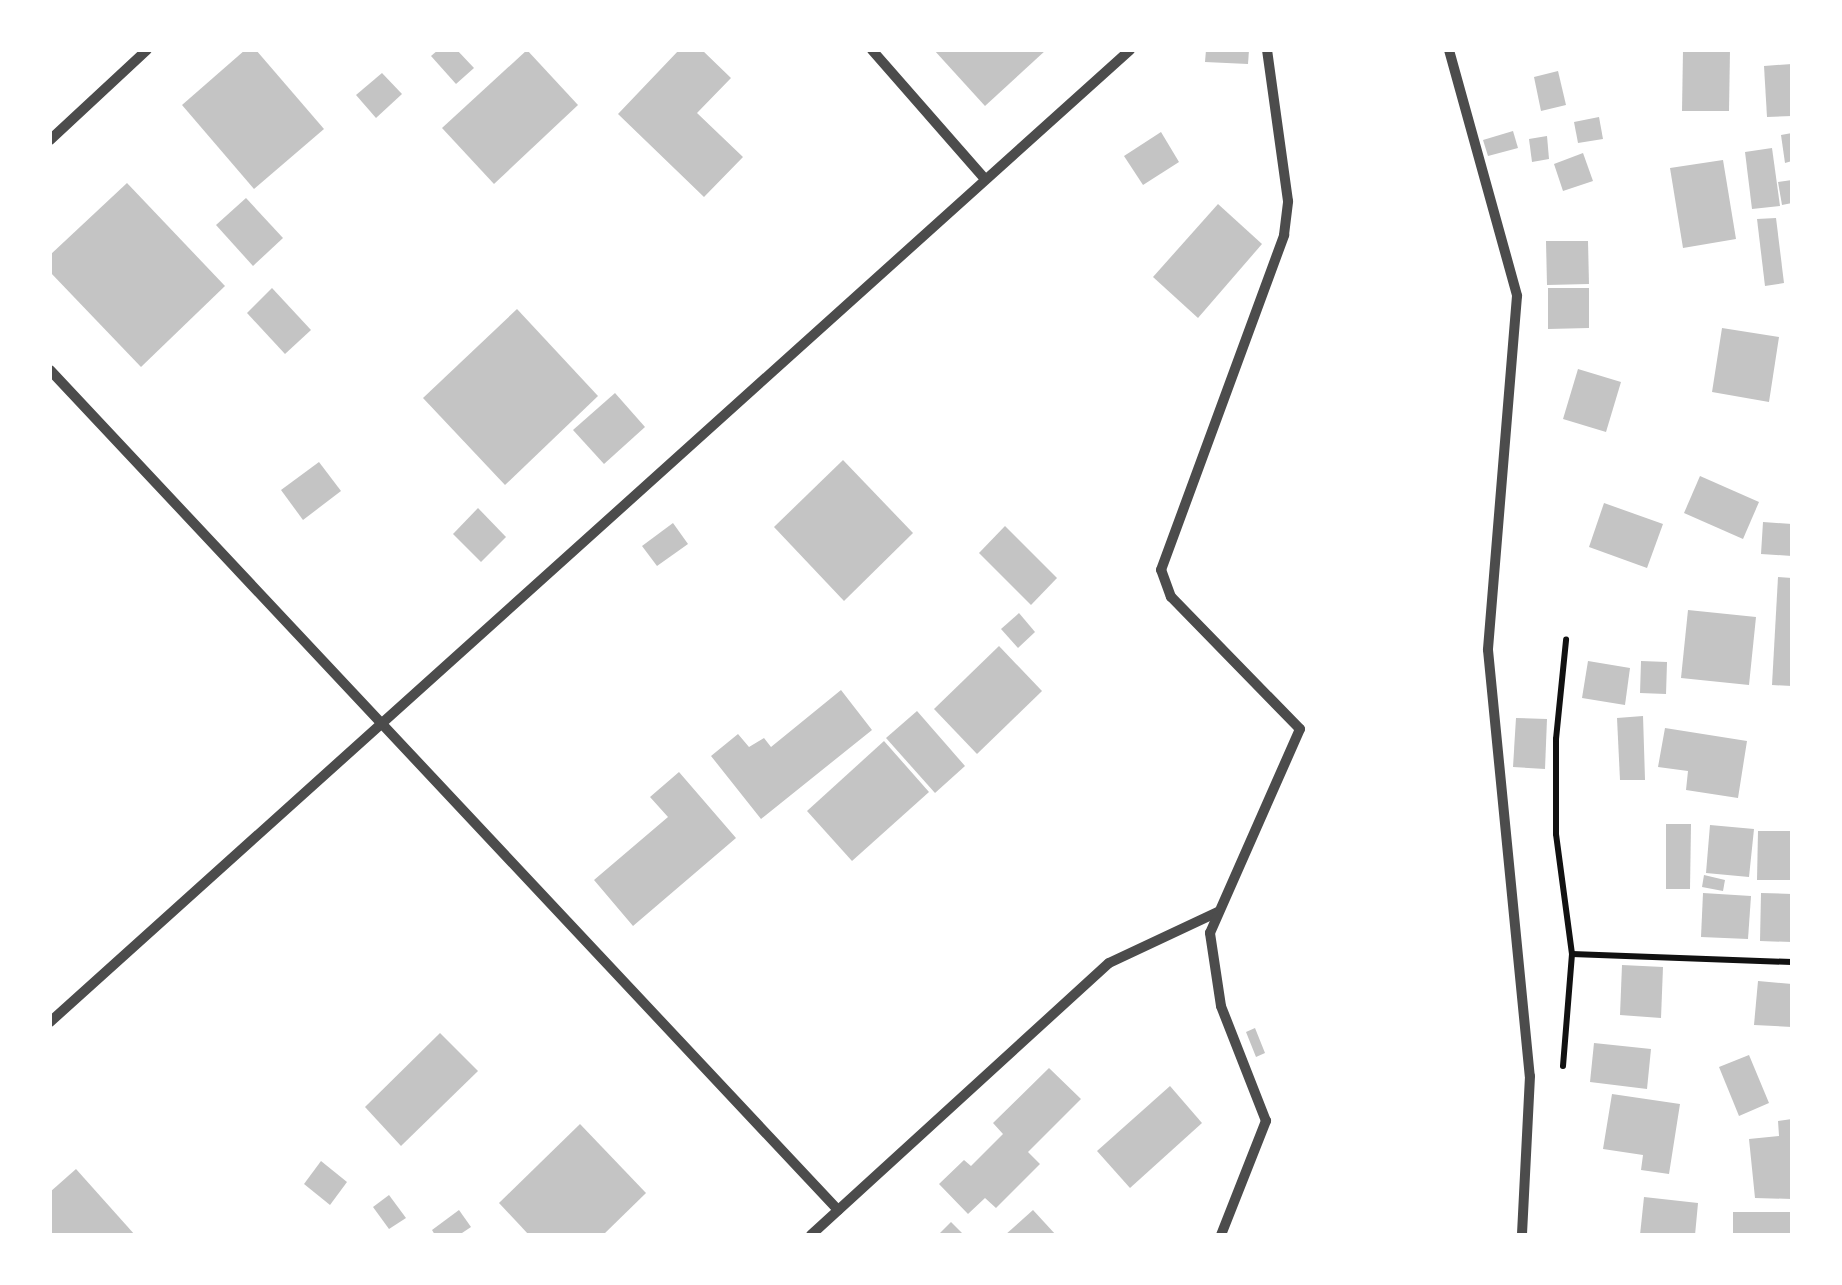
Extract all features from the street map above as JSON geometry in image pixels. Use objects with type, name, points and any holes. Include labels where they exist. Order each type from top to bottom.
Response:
[{"type":"street","points":[[50,140],[147,50]]},
{"type":"street","points":[[872,50],[986,179]]},
{"type":"street","points":[[50,1022],[377,723],[1130,50]]},
{"type":"street","points":[[1221,1235],[1266,1121],[1220,1006],[1210,933],[1300,729],[1171,597],[1161,570],[1284,235],[1288,201],[1267,50]]},
{"type":"street","points":[[1449,50],[1517,296],[1488,650],[1530,1076],[1522,1235]]},
{"type":"street","points":[[50,370],[377,723],[838,1210]]},
{"type":"street","points":[[811,1235],[1109,962],[1218,912]]},
{"type":"path","points":[[1561,1084],[1572,954],[1556,834],[1566,640]]},
{"type":"path","points":[[1572,954],[1792,962]]},
{"type":"building","points":[[245,50],[256,50],[324,129],[254,189],[182,105]]},
{"type":"building","points":[[438,50],[457,50],[474,68],[456,84],[431,56]]},
{"type":"building","points":[[527,50],[578,105],[494,184],[442,128]]},
{"type":"building","points":[[679,50],[702,50],[731,78],[697,113],[743,157],[704,197],[618,114]]},
{"type":"building","points":[[934,50],[1046,50],[985,106]]},
{"type":"building","points":[[1206,50],[1249,50],[1248,64],[1205,62]]},
{"type":"building","points":[[1683,50],[1730,50],[1729,111],[1682,111]]},
{"type":"building","points":[[1792,64],[1792,116],[1767,117],[1764,66]]},
{"type":"building","points":[[1558,71],[1566,105],[1541,111],[1534,77]]},
{"type":"building","points":[[382,73],[402,94],[376,118],[356,95]]},
{"type":"building","points":[[1599,117],[1603,139],[1578,143],[1574,122]]},
{"type":"building","points":[[1513,131],[1518,148],[1488,156],[1483,140]]},
{"type":"building","points":[[1161,132],[1179,162],[1143,185],[1124,156]]},
{"type":"building","points":[[1792,133],[1792,161],[1785,163],[1781,135]]},
{"type":"building","points":[[1547,136],[1549,159],[1532,162],[1529,139]]},
{"type":"building","points":[[1772,148],[1780,206],[1752,209],[1745,152]]},
{"type":"building","points":[[1583,153],[1593,181],[1563,191],[1554,164]]},
{"type":"building","points":[[1723,160],[1736,239],[1683,248],[1670,168]]},
{"type":"building","points":[[1792,180],[1792,203],[1782,205],[1778,182]]},
{"type":"building","points":[[127,183],[225,286],[141,367],[50,272],[50,255]]},
{"type":"building","points":[[246,198],[283,238],[253,266],[216,225]]},
{"type":"building","points":[[1218,204],[1262,244],[1198,318],[1153,277]]},
{"type":"building","points":[[1776,218],[1784,283],[1765,286],[1757,219]]},
{"type":"building","points":[[1546,241],[1588,241],[1589,284],[1547,285]]},
{"type":"building","points":[[272,288],[311,330],[285,354],[247,313]]},
{"type":"building","points":[[1548,288],[1589,288],[1589,328],[1548,329]]},
{"type":"building","points":[[517,309],[598,396],[505,485],[423,398]]},
{"type":"building","points":[[1722,328],[1779,337],[1769,402],[1712,392]]},
{"type":"building","points":[[1578,369],[1621,382],[1606,432],[1563,419]]},
{"type":"building","points":[[615,393],[645,427],[604,464],[573,430]]},
{"type":"building","points":[[843,460],[913,533],[844,601],[774,527]]},
{"type":"building","points":[[319,462],[341,491],[303,520],[281,490]]},
{"type":"building","points":[[1700,476],[1759,502],[1743,539],[1684,513]]},
{"type":"building","points":[[1604,503],[1663,524],[1647,568],[1589,547]]},
{"type":"building","points":[[478,508],[506,537],[481,562],[453,534]]},
{"type":"building","points":[[1763,522],[1792,524],[1792,556],[1761,554]]},
{"type":"building","points":[[673,523],[688,544],[657,566],[642,546]]},
{"type":"building","points":[[1005,526],[1057,578],[1031,605],[979,553]]},
{"type":"building","points":[[1778,577],[1792,578],[1792,686],[1772,685]]},
{"type":"building","points":[[1688,610],[1756,617],[1749,685],[1681,678]]},
{"type":"building","points":[[1019,613],[1035,632],[1018,648],[1001,629]]},
{"type":"building","points":[[999,646],[1042,691],[977,754],[934,709]]},
{"type":"building","points":[[1588,661],[1630,668],[1625,705],[1582,698]]},
{"type":"building","points":[[1641,661],[1667,662],[1666,694],[1640,693]]},
{"type":"building","points":[[841,690],[872,730],[761,819],[711,756],[738,734],[749,747],[764,738],[771,747]]},
{"type":"building","points":[[917,711],[965,766],[935,793],[886,738]]},
{"type":"building","points":[[1643,716],[1645,780],[1620,780],[1617,718]]},
{"type":"building","points":[[1516,718],[1547,719],[1545,769],[1513,767]]},
{"type":"building","points":[[1665,728],[1747,741],[1738,798],[1686,790],[1688,771],[1658,767]]},
{"type":"building","points":[[884,741],[929,792],[852,861],[807,811]]},
{"type":"building","points":[[679,772],[736,838],[633,926],[594,880],[668,817],[650,797]]},
{"type":"building","points":[[1666,824],[1691,824],[1690,889],[1666,889]]},
{"type":"building","points":[[1710,825],[1754,829],[1749,877],[1706,873]]},
{"type":"building","points":[[1758,831],[1792,831],[1792,880],[1757,880]]},
{"type":"building","points":[[1704,875],[1725,880],[1723,891],[1702,887]]},
{"type":"building","points":[[1703,893],[1751,896],[1748,939],[1701,937]]},
{"type":"building","points":[[1761,893],[1792,894],[1792,942],[1760,941]]},
{"type":"building","points":[[1622,965],[1663,967],[1661,1018],[1620,1015]]},
{"type":"building","points":[[1758,981],[1792,984],[1792,1027],[1754,1025]]},
{"type":"building","points":[[1255,1028],[1265,1053],[1256,1057],[1246,1032]]},
{"type":"building","points":[[440,1033],[478,1071],[401,1146],[365,1107]]},
{"type":"building","points":[[1594,1043],[1651,1049],[1647,1089],[1590,1082]]},
{"type":"building","points":[[1749,1055],[1769,1103],[1739,1116],[1719,1067]]},
{"type":"building","points":[[1049,1068],[1081,1099],[1028,1152],[1040,1164],[996,1208],[985,1198],[968,1214],[939,1184],[964,1160],[971,1166],[1003,1134],[993,1123]]},
{"type":"building","points":[[1170,1086],[1202,1123],[1130,1188],[1097,1151]]},
{"type":"building","points":[[1612,1094],[1680,1104],[1669,1174],[1641,1170],[1643,1155],[1603,1149]]},
{"type":"building","points":[[1792,1119],[1792,1199],[1755,1198],[1749,1139],[1779,1136],[1778,1121]]},
{"type":"building","points":[[580,1124],[646,1193],[603,1235],[529,1235],[499,1203]]},
{"type":"building","points":[[321,1161],[347,1182],[330,1205],[304,1184]]},
{"type":"building","points":[[76,1169],[135,1235],[50,1235],[50,1192]]},
{"type":"building","points":[[389,1195],[406,1218],[389,1229],[373,1207]]},
{"type":"building","points":[[1644,1197],[1698,1203],[1695,1235],[1640,1235]]},
{"type":"building","points":[[459,1210],[471,1227],[459,1235],[435,1235],[432,1230]]},
{"type":"building","points":[[1033,1210],[1056,1235],[1005,1235]]},
{"type":"building","points":[[1733,1212],[1790,1212],[1790,1235],[1733,1235]]},
{"type":"building","points":[[951,1222],[964,1235],[938,1235]]}]
